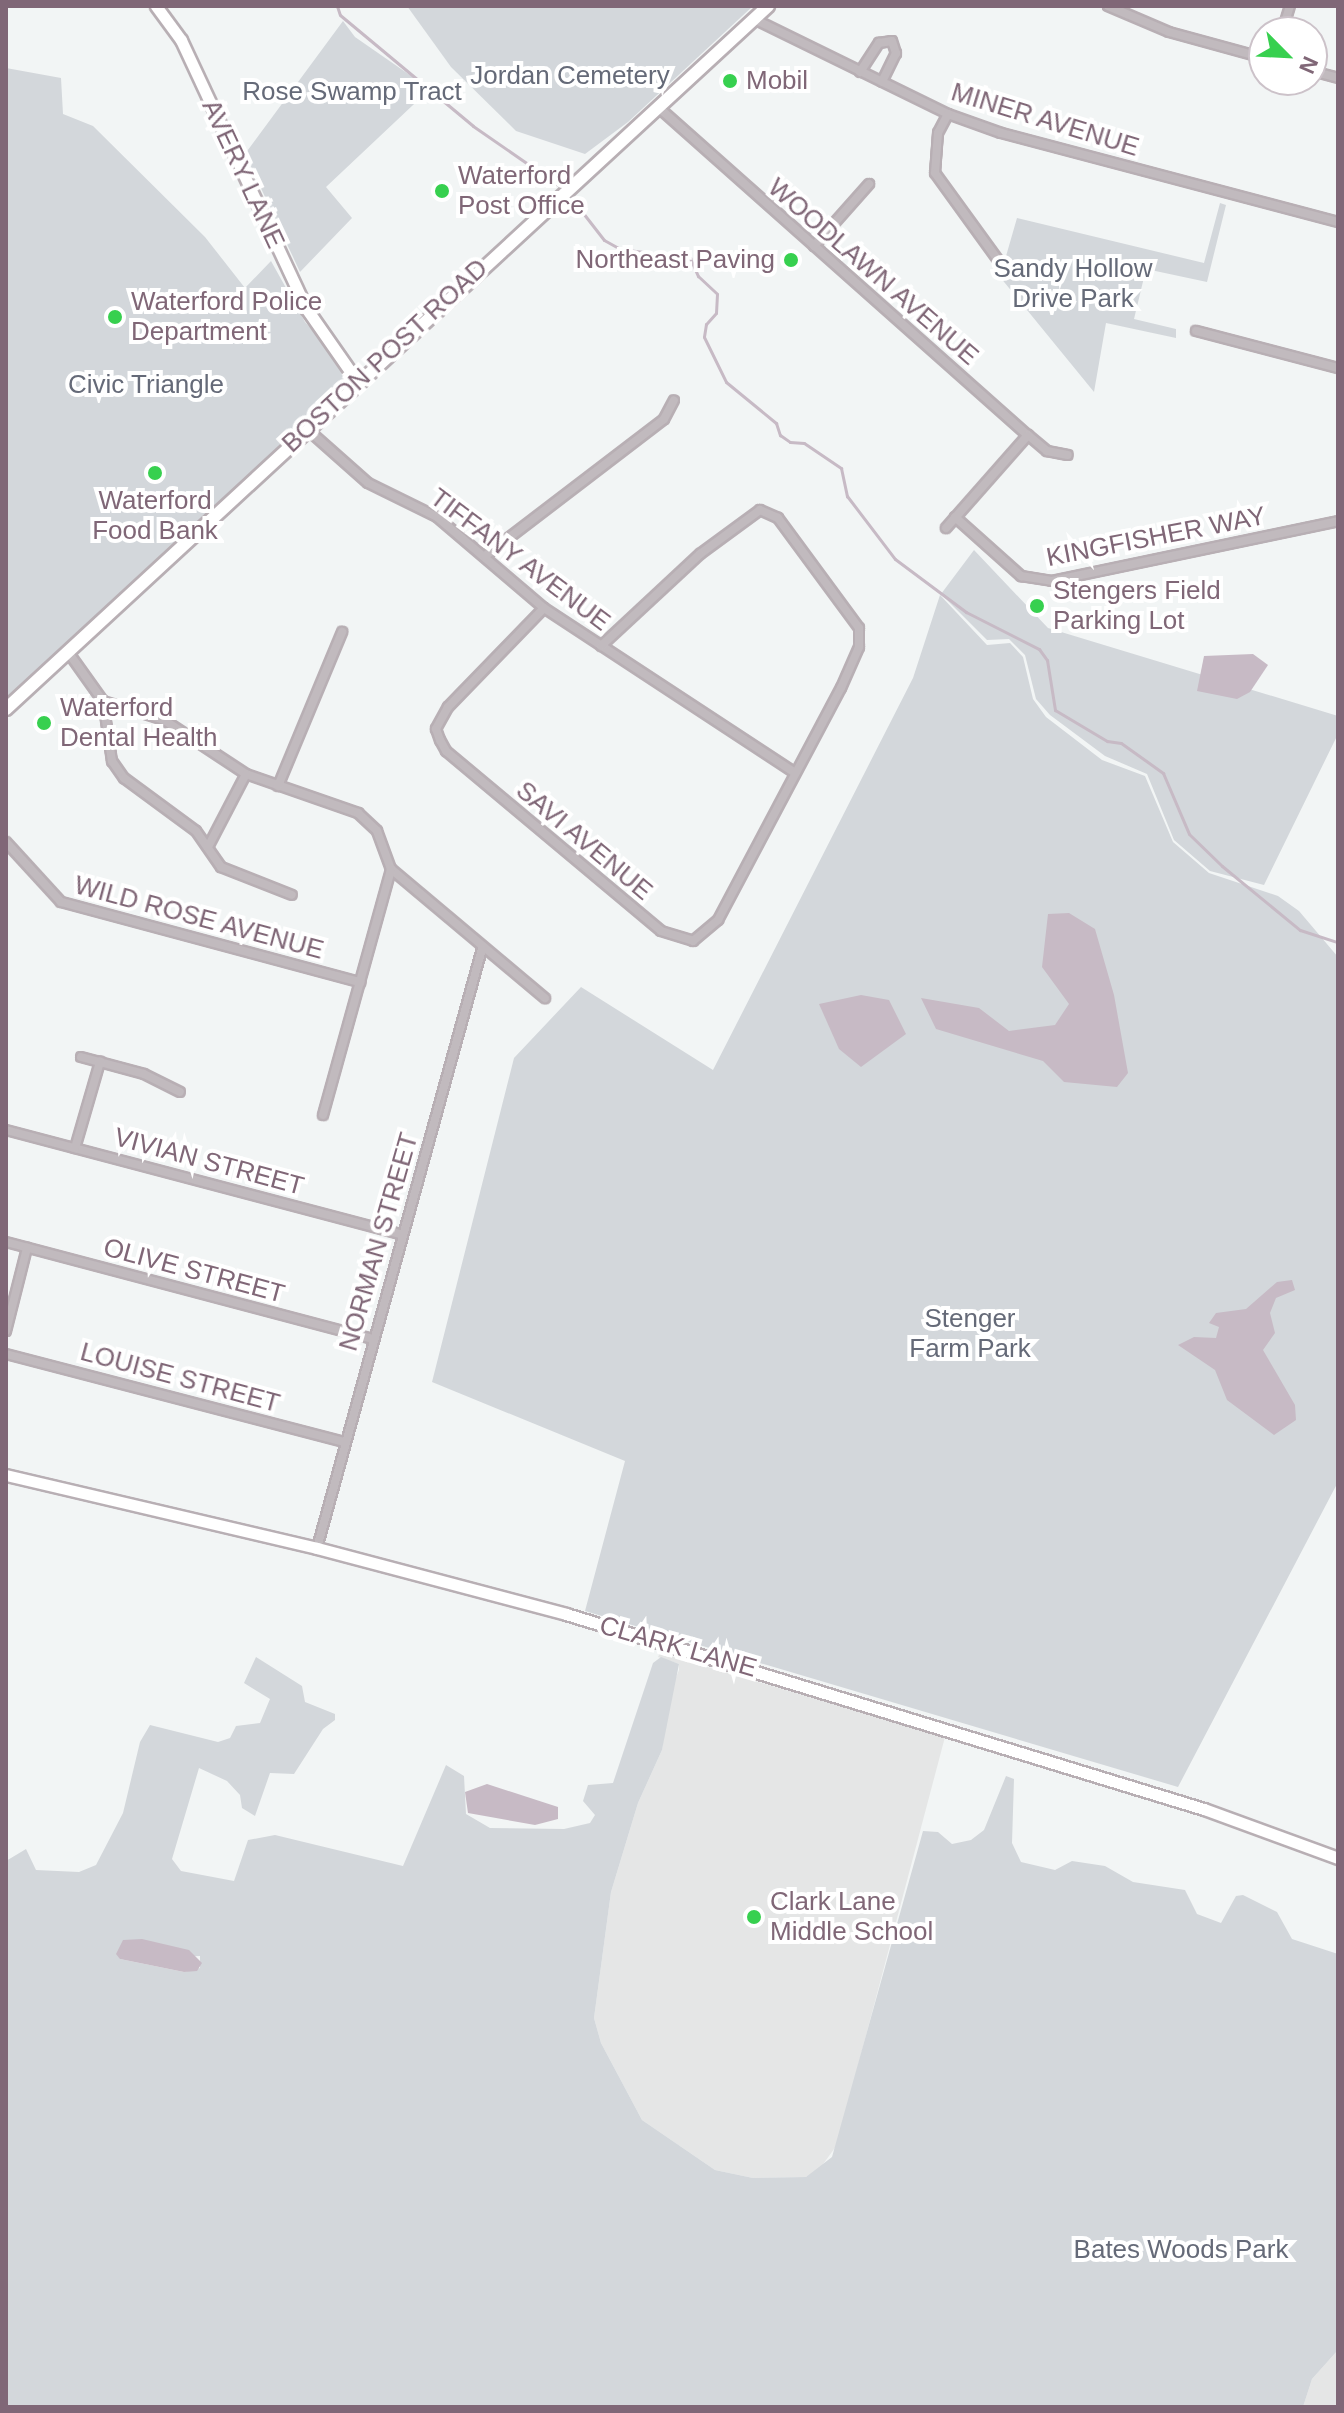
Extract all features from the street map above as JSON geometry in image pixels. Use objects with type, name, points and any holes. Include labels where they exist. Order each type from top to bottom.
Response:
[{"type":"main road","name":"AVERY LANE","points":[[156,6],[181,40],[306,308],[357,381]]},
{"type":"main road","name":"BOSTON POST ROAD","points":[[6,709],[357,381],[768,6]]},
{"type":"main road","name":"CLARK LANE","points":[[6,1475],[317,1548],[807,1685],[1204,1809],[1338,1858]]},
{"type":"street","points":[[1108,6],[1169,32],[1248,54]]},
{"type":"street","name":"MINER AVENUE","points":[[754,19],[948,114],[1045,146],[1338,222]]},
{"type":"street","points":[[860,72],[879,43],[892,41],[896,53],[882,82]]},
{"type":"street","name":"WOODLAWN AVENUE","points":[[658,107],[1028,435],[1047,451],[1068,455]]},
{"type":"street","points":[[948,114],[933,154],[935,173],[1003,267],[1023,273]]},
{"type":"street","points":[[814,246],[869,184]]},
{"type":"street","points":[[1196,331],[1338,368]]},
{"type":"street","points":[[485,556],[664,419],[674,400]]},
{"type":"street","name":"TIFFANY AVENUE","points":[[307,429],[351,472],[437,517],[544,608],[794,772]]},
{"type":"street","points":[[946,528],[1028,435]]},
{"type":"street","points":[[601,646],[700,554],[752,513],[767,510],[850,616],[861,638],[841,688],[794,772]]},
{"type":"street","name":"KINGFISHER WAY","points":[[955,517],[1021,576],[1052,581],[1338,521]]},
{"type":"street","name":"SAVI AVENUE","points":[[544,608],[448,707],[436,729],[446,751],[661,931],[681,941],[709,932],[794,772]]},
{"type":"street","points":[[278,786],[342,632]]},
{"type":"street","points":[[68,652],[103,701],[164,720],[246,774],[358,813],[377,831],[391,869],[482,949],[545,998]]},
{"type":"street","points":[[103,701],[102,715],[118,771],[190,825],[221,867],[292,895]]},
{"type":"street","points":[[208,847],[246,774]]},
{"type":"street","name":"WILD ROSE AVENUE","points":[[6,842],[61,902],[360,982]]},
{"type":"street","points":[[323,1115],[391,869]]},
{"type":"street","name":"NORMAN STREET","points":[[317,1548],[343,1442],[482,949]]},
{"type":"street","points":[[81,1057],[161,1080],[180,1092]]},
{"type":"street","points":[[75,1148],[100,1062]]},
{"type":"street","name":"VIVIAN STREET","points":[[6,1130],[401,1234]]},
{"type":"street","name":"OLIVE STREET","points":[[6,1242],[372,1339]]},
{"type":"street","points":[[6,1331],[27,1248]]},
{"type":"street","name":"LOUISE STREET","points":[[6,1354],[343,1442]]},
{"type":"shaded area","points":[[1253,654],[1268,665],[1250,692],[1237,699],[1197,691],[1204,656]]},
{"type":"shaded area","points":[[1069,913],[1095,929],[1114,995],[1128,1073],[1117,1087],[1064,1082],[1043,1061],[936,1029],[921,998],[979,1008],[1009,1031],[1055,1025],[1069,1004],[1042,967],[1048,914]]},
{"type":"shaded area","points":[[861,995],[889,1000],[906,1034],[861,1067],[839,1049],[819,1004]]},
{"type":"shaded area","points":[[1292,1280],[1295,1290],[1276,1298],[1270,1313],[1275,1333],[1263,1350],[1295,1405],[1296,1420],[1274,1435],[1227,1400],[1215,1370],[1178,1345],[1194,1337],[1216,1338],[1219,1327],[1209,1323],[1216,1313],[1246,1309],[1277,1282]]},
{"type":"shaded area","name":"Clark Lane Middle School","points":[[660,1653],[945,1737],[837,2145],[818,2171],[806,2177],[753,2178],[715,2170],[642,2120],[601,2043],[594,2018],[611,1892],[638,1803],[662,1750],[670,1692],[679,1670],[679,1664],[658,1657]]},
{"type":"shaded area","points":[[487,1784],[558,1807],[558,1819],[535,1825],[468,1813],[465,1792]]},
{"type":"shaded area","points":[[142,1939],[189,1950],[202,1963],[197,1971],[184,1972],[120,1959],[116,1954],[123,1940]]},
{"type":"shaded area","points":[[1338,2350],[1338,2407],[1303,2407],[1312,2379]]},
{"type":"green space","name":"Jordan Cemetery","points":[[407,6],[753,6],[628,122],[585,154],[516,131],[451,67]]},
{"type":"green space","name":"Rose Swamp Tract","points":[[343,21],[355,37],[430,89],[326,187],[352,218],[300,272],[245,154]]},
{"type":"green space","name":"Civic Triangle","points":[[6,68],[61,78],[63,114],[93,126],[205,237],[245,288],[271,261],[305,322],[357,381],[6,700]]},
{"type":"green space","name":"Sandy Hollow Drive Park","points":[[1220,203],[1226,205],[1207,282],[1146,269],[1134,319],[1176,329],[1176,338],[1106,323],[1094,392],[1000,277],[1017,218],[1204,263]]},
{"type":"green space","points":[[974,550],[1048,628],[1338,716],[1338,734],[1264,885],[1210,871],[1174,840],[1147,774],[1105,756],[1050,715],[1036,699],[1025,655],[1009,639],[987,640],[941,594]]},
{"type":"green space","name":"Stenger Farm Park","points":[[940,595],[987,645],[1010,643],[1023,657],[1033,699],[1046,717],[1102,760],[1145,776],[1173,842],[1209,873],[1278,896],[1299,911],[1338,957],[1338,1482],[1178,1787],[585,1611],[625,1461],[432,1382],[514,1058],[581,987],[713,1070],[913,678]]},
{"type":"green space","name":"Bates Woods Park","points":[[256,1657],[302,1686],[305,1702],[335,1714],[335,1720],[323,1729],[294,1774],[270,1773],[255,1816],[242,1808],[240,1795],[227,1781],[199,1768],[172,1859],[181,1871],[234,1881],[248,1840],[275,1835],[403,1866],[446,1765],[464,1776],[466,1814],[490,1828],[564,1829],[590,1823],[595,1815],[583,1801],[588,1785],[613,1783],[653,1663],[661,1657],[679,1664],[662,1750],[638,1803],[611,1892],[594,2018],[601,2043],[642,2120],[715,2170],[753,2178],[806,2177],[832,2157],[923,1831],[938,1832],[952,1844],[971,1840],[984,1830],[1006,1776],[1014,1779],[1012,1843],[1021,1862],[1055,1870],[1072,1861],[1105,1866],[1133,1882],[1185,1890],[1197,1914],[1221,1923],[1236,1896],[1243,1895],[1277,1912],[1292,1939],[1338,1954],[1338,2350],[1312,2379],[1303,2407],[6,2407],[6,1861],[26,1849],[36,1870],[79,1872],[96,1865],[123,1813],[140,1742],[150,1725],[218,1742],[230,1738],[236,1726],[260,1723],[270,1699],[244,1683]],"holes":[[[200,1956],[200,1968],[184,1972],[120,1959]]]},
{"type":"waterway","points":[[337,6],[340,15],[473,126],[564,189]]},
{"type":"waterway","points":[[569,195],[604,240],[620,249],[690,258],[698,276],[717,294],[716,313],[706,324],[704,337],[726,382],[776,423],[780,435],[790,442],[804,443],[841,468],[847,496],[895,559],[966,612],[1039,649],[1047,660],[1055,710],[1107,741],[1121,743],[1163,773],[1189,834],[1222,866],[1300,930],[1338,942]]},
{"type":"place","name":"Mobil","points":[[730,81]]},
{"type":"place","name":"Waterford Post Office","points":[[442,191]]},
{"type":"place","name":"Northeast Paving","points":[[791,260]]},
{"type":"place","name":"Waterford Police Department","points":[[115,317]]},
{"type":"place","name":"Waterford Food Bank","points":[[155,473]]},
{"type":"place","name":"Stengers Field Parking Lot","points":[[1037,606]]},
{"type":"place","name":"Waterford Dental Health","points":[[44,723]]},
{"type":"place","name":"Clark Lane Middle School","points":[[754,1917]]}]
